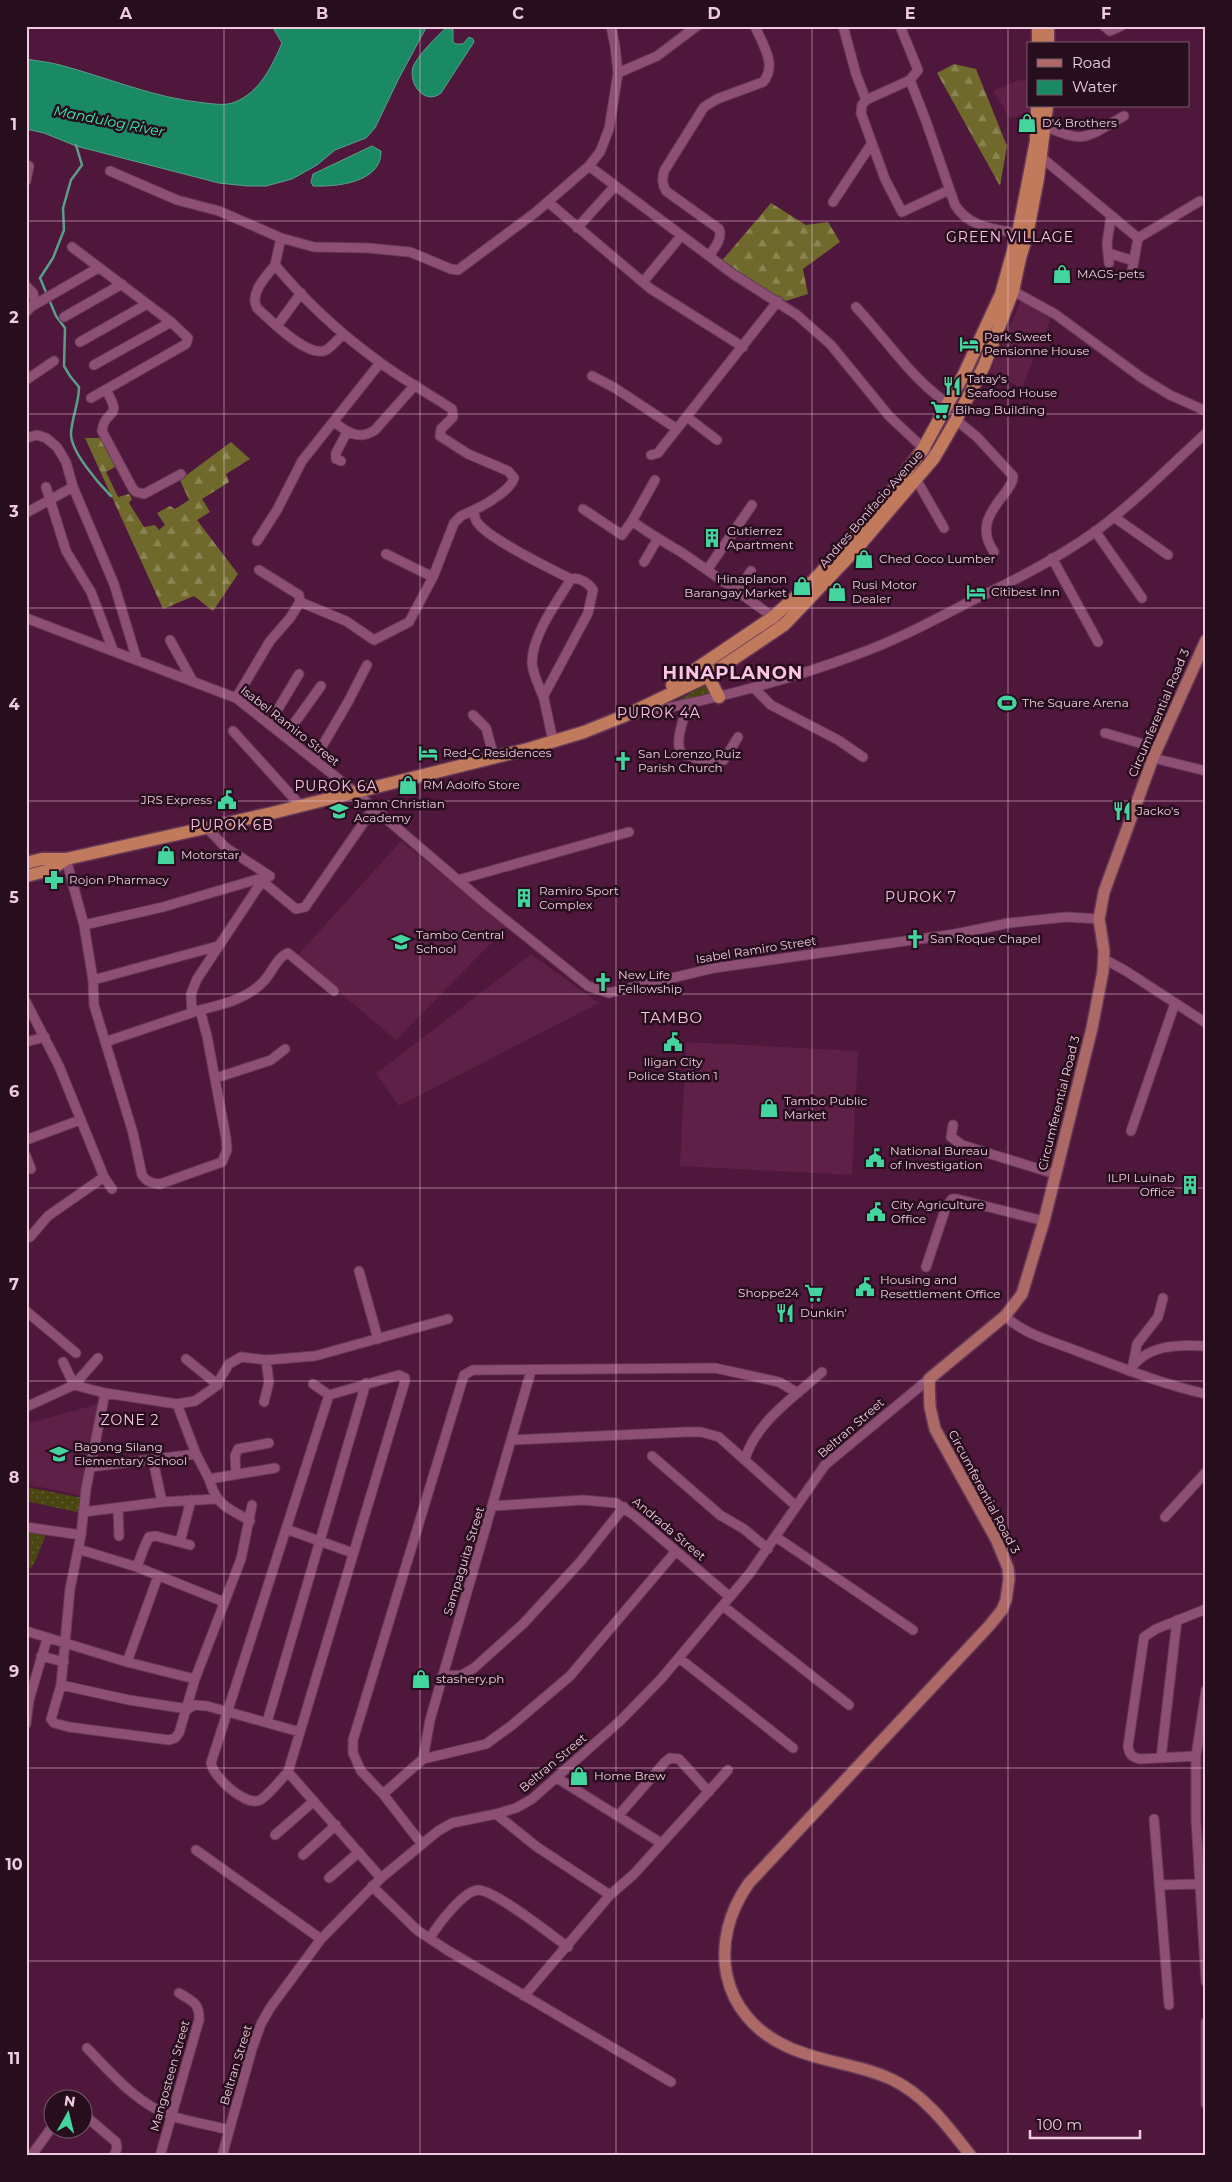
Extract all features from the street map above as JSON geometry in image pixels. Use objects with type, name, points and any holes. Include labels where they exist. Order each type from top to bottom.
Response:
[{"type":"highway","points":[[1038,26],[1038,42]]},
{"type":"highway","points":[[1048,26],[1048,42]]},
{"type":"highway","name":"Andres Bonifacio Avenue","points":[[26,863],[42,859],[66,859],[207,828],[553,741],[622,717],[708,676],[784,625],[858,547],[934,458],[984,366],[1013,291],[1020,258],[1036,141],[1037,108]]},
{"type":"highway","name":"Andres Bonifacio Avenue","points":[[622,717],[702,666],[773,617],[810,584],[844,548],[889,495],[923,449],[948,404],[1001,294],[1023,234],[1041,158],[1047,108]]},
{"type":"highway","points":[[708,676],[719,697]]},
{"type":"highway","name":"Andres Bonifacio Avenue","points":[[26,876],[50,870],[66,859]]},
{"type":"main road","name":"Circumferential Road 3","points":[[971,2156],[921,2098],[901,2084],[876,2073],[789,2048],[769,2038],[754,2025],[734,1999],[725,1970],[724,1954],[728,1922],[740,1895],[749,1882],[989,1626],[1002,1610],[1006,1600],[1008,1579],[1004,1555],[935,1429],[930,1406],[929,1379],[1005,1316],[1022,1294],[1044,1221],[1092,1028],[1104,959],[1099,919],[1104,892],[1155,753],[1206,640]]},
{"type":"street","points":[[110,171],[177,200],[219,212],[281,238],[314,248],[368,248],[410,252],[451,269],[458,270],[548,202],[589,166],[600,152],[609,129],[618,73],[611,26]]},
{"type":"street","points":[[618,73],[657,56],[697,26]]},
{"type":"street","points":[[709,256],[719,240],[721,234],[719,229],[666,191],[662,185],[662,179],[664,171],[704,106],[716,99],[763,82],[768,76],[771,70],[770,62],[755,26]]},
{"type":"street","points":[[843,26],[856,74],[866,100]]},
{"type":"street","points":[[900,26],[918,70],[910,80],[866,100],[862,104],[860,113],[885,179],[902,212],[949,190]]},
{"type":"street","points":[[1104,26],[1110,31],[1121,26]]},
{"type":"street","points":[[910,80],[955,205],[966,219],[994,229],[1023,234]]},
{"type":"street","points":[[1045,126],[1066,136],[1084,138],[1124,116]]},
{"type":"street","points":[[833,202],[872,142]]},
{"type":"street","points":[[1041,158],[1138,238]]},
{"type":"street","points":[[26,181],[29,166]]},
{"type":"street","points":[[589,166],[732,274],[778,301],[797,315],[830,344],[889,416],[934,458]]},
{"type":"street","points":[[577,228],[615,186]]},
{"type":"street","points":[[1132,272],[1138,238],[1200,201]]},
{"type":"street","points":[[548,202],[643,282],[743,346]]},
{"type":"street","points":[[1109,263],[1108,235],[1111,216]]},
{"type":"street","points":[[643,282],[682,236]]},
{"type":"street","points":[[281,238],[274,265],[257,290],[254,302],[257,308],[298,342],[318,351],[326,350],[343,334]]},
{"type":"street","points":[[72,247],[171,322],[188,338],[186,344],[91,398]]},
{"type":"street","points":[[1108,253],[1134,262]]},
{"type":"street","points":[[274,265],[343,334],[380,363],[452,410],[453,417],[441,429],[440,436],[468,454],[508,471],[514,478],[513,483],[490,502],[461,516],[454,523],[433,577],[409,622],[374,640],[346,621],[300,602]]},
{"type":"street","points":[[26,312],[34,305],[98,268]]},
{"type":"street","points":[[64,317],[122,284]]},
{"type":"street","points":[[26,286],[34,296],[34,305]]},
{"type":"street","points":[[1013,291],[1055,314],[1142,378],[1170,395],[1206,412]]},
{"type":"street","points":[[277,326],[301,293]]},
{"type":"street","points":[[651,455],[658,453],[778,301]]},
{"type":"street","points":[[80,342],[148,304]]},
{"type":"street","points":[[856,307],[900,359],[948,404],[1013,476],[1011,485],[986,523],[986,539],[994,552]]},
{"type":"street","points":[[94,365],[171,322]]},
{"type":"street","points":[[26,380],[54,361]]},
{"type":"street","points":[[257,542],[277,510],[302,461],[380,363]]},
{"type":"street","points":[[592,376],[623,393],[677,429]]},
{"type":"street","points":[[334,422],[347,432],[359,436],[368,435],[375,430],[415,385]]},
{"type":"street","points":[[106,390],[114,404],[114,409],[104,421],[102,431],[136,492],[144,494],[181,474]]},
{"type":"street","points":[[687,417],[717,440]]},
{"type":"street","points":[[341,461],[336,459],[336,453],[347,432]]},
{"type":"street","points":[[622,717],[754,688],[860,654],[984,595],[1052,558],[1095,531],[1114,517],[1206,433]]},
{"type":"street","points":[[26,438],[37,435],[46,438],[57,447],[66,462],[74,487],[114,584],[137,660]]},
{"type":"street","points":[[916,479],[944,528]]},
{"type":"street","points":[[583,509],[622,535],[632,521],[654,480]]},
{"type":"street","points":[[46,487],[66,551],[91,592],[113,650]]},
{"type":"street","points":[[26,513],[50,498],[74,487]]},
{"type":"street","points":[[707,570],[752,505]]},
{"type":"street","points":[[474,510],[476,521],[483,528],[521,553],[571,579],[578,579],[591,586],[594,596],[588,613],[543,697]]},
{"type":"street","points":[[1114,517],[1168,555]]},
{"type":"street","points":[[632,521],[657,540],[738,591],[784,625]]},
{"type":"street","points":[[1095,531],[1142,598]]},
{"type":"street","points":[[644,562],[657,540]]},
{"type":"street","points":[[386,554],[433,577]]},
{"type":"street","points":[[1052,558],[1098,642]]},
{"type":"street","points":[[236,698],[270,641],[290,618],[300,602],[298,595],[259,570]]},
{"type":"street","points":[[738,591],[751,571]]},
{"type":"street","points":[[553,741],[543,697],[534,674],[533,655],[538,638],[554,605],[571,579]]},
{"type":"street","name":"Isabel Ramiro Street","points":[[26,618],[236,698],[355,792],[458,880],[588,986],[609,993],[714,968],[955,934],[1009,924],[1066,917],[1099,919]]},
{"type":"street","points":[[170,640],[192,680]]},
{"type":"street","points":[[314,760],[348,702],[367,664]]},
{"type":"street","points":[[269,724],[299,674]]},
{"type":"street","points":[[285,736],[321,686]]},
{"type":"street","points":[[754,688],[771,705],[838,740],[863,757]]},
{"type":"street","points":[[687,704],[678,748],[681,753],[699,760],[718,762],[724,760],[738,737]]},
{"type":"street","points":[[473,715],[486,728],[494,757]]},
{"type":"street","points":[[233,731],[300,805]]},
{"type":"street","points":[[1105,733],[1206,771]]},
{"type":"street","points":[[207,828],[224,847],[266,878],[296,909],[305,907],[373,809]]},
{"type":"street","points":[[458,880],[629,832]]},
{"type":"street","points":[[66,859],[84,925],[93,980],[94,1005],[133,1133],[142,1175],[145,1180],[151,1183],[160,1184],[215,1165],[222,1162],[226,1156],[226,1138],[216,1078],[196,1011],[191,1001],[193,988],[218,946],[266,878]]},
{"type":"street","points":[[84,925],[163,907],[266,878]]},
{"type":"street","points":[[93,980],[218,946]]},
{"type":"street","points":[[105,1042],[196,1011],[229,1002],[255,989],[264,982],[281,958],[288,953],[334,991]]},
{"type":"street","points":[[1104,959],[1206,1024]]},
{"type":"street","points":[[1131,1131],[1175,1004]]},
{"type":"street","points":[[27,1007],[45,1037],[104,1177],[112,1189]]},
{"type":"street","points":[[26,1042],[45,1037]]},
{"type":"street","points":[[216,1078],[271,1060],[285,1049]]},
{"type":"street","points":[[26,1140],[80,1120]]},
{"type":"street","points":[[953,1125],[951,1137],[962,1145],[1055,1174]]},
{"type":"street","points":[[26,1156],[31,1169]]},
{"type":"street","points":[[26,1238],[30,1237],[48,1216],[104,1177]]},
{"type":"street","points":[[926,1267],[946,1207],[952,1199],[1044,1221]]},
{"type":"street","points":[[358,1271],[378,1339]]},
{"type":"street","points":[[1131,1368],[1137,1344],[1158,1317],[1163,1298]]},
{"type":"street","points":[[26,1311],[76,1353]]},
{"type":"street","points":[[1005,1316],[1014,1325],[1033,1335],[1131,1368],[1178,1388],[1206,1394]]},
{"type":"street","points":[[63,1362],[74,1385],[105,1393],[177,1404],[195,1401],[218,1385],[229,1364],[241,1357],[266,1360],[314,1356],[448,1319]]},
{"type":"street","points":[[1131,1368],[1139,1358],[1152,1350],[1179,1345],[1206,1346]]},
{"type":"street","points":[[26,1407],[74,1385],[98,1358]]},
{"type":"street","points":[[186,1359],[218,1385]]},
{"type":"street","points":[[264,1402],[269,1382],[266,1360]]},
{"type":"street","points":[[421,1843],[383,1794],[361,1770],[352,1753],[353,1740],[462,1380],[468,1371],[715,1368],[779,1382],[798,1393]]},
{"type":"street","name":"Sampaguita Street","points":[[423,1759],[430,1720],[442,1676],[531,1371]]},
{"type":"street","points":[[745,1459],[748,1447],[760,1429],[822,1372]]},
{"type":"street","points":[[399,1375],[405,1381],[288,1772],[260,1800],[253,1801],[245,1799],[216,1776],[211,1763],[329,1396],[366,1383],[399,1375]]},
{"type":"street","name":"Beltran Street","points":[[222,2156],[252,2049],[261,2024],[270,2008],[321,1939],[380,1878],[421,1843],[452,1823],[516,1808],[532,1799],[620,1721],[679,1658],[723,1606],[768,1549],[796,1506],[826,1466],[929,1379]]},
{"type":"street","points":[[267,1722],[366,1383]]},
{"type":"street","points":[[313,1384],[329,1396]]},
{"type":"street","points":[[105,1393],[90,1467],[81,1535],[70,1589],[61,1685],[51,1719],[59,1725],[169,1740],[175,1738],[179,1733],[188,1709],[188,1698],[195,1678],[241,1559],[252,1505]]},
{"type":"street","points":[[177,1404],[216,1499],[230,1510],[250,1521]]},
{"type":"street","points":[[512,1440],[701,1432],[719,1438],[796,1506]]},
{"type":"street","points":[[236,1474],[235,1456],[238,1449],[269,1443]]},
{"type":"street","points":[[90,1467],[196,1454]]},
{"type":"street","points":[[652,1456],[720,1515],[744,1529],[768,1549]]},
{"type":"street","points":[[153,1460],[162,1502]]},
{"type":"street","points":[[209,1479],[274,1468]]},
{"type":"street","points":[[1165,1517],[1206,1472]]},
{"type":"street","points":[[83,1512],[162,1502],[216,1499]]},
{"type":"street","points":[[180,1542],[191,1500]]},
{"type":"street","name":"Andrada Street","points":[[493,1506],[583,1500],[609,1501],[624,1507],[730,1597]]},
{"type":"street","points":[[442,1676],[462,1675],[474,1668],[523,1624],[581,1561],[624,1507]]},
{"type":"street","points":[[118,1509],[118,1536]]},
{"type":"street","points":[[26,1527],[81,1535]]},
{"type":"street","points":[[286,1530],[354,1553]]},
{"type":"street","points":[[138,1567],[142,1550],[149,1537],[156,1536],[190,1545]]},
{"type":"street","points":[[776,1537],[913,1630]]},
{"type":"street","points":[[78,1549],[138,1567],[224,1602]]},
{"type":"street","points":[[383,1794],[423,1759],[486,1744],[511,1726],[570,1676],[676,1551]]},
{"type":"street","points":[[127,1662],[158,1576]]},
{"type":"street","points":[[723,1606],[849,1705]]},
{"type":"street","points":[[1196,1756],[1140,1759],[1133,1757],[1129,1753],[1128,1746],[1144,1637],[1156,1629],[1206,1608]]},
{"type":"street","points":[[1161,1758],[1177,1620]]},
{"type":"street","points":[[26,1631],[127,1662],[195,1678]]},
{"type":"street","points":[[26,1724],[29,1687],[47,1639]]},
{"type":"street","points":[[41,1656],[64,1662]]},
{"type":"street","points":[[679,1658],[793,1748]]},
{"type":"street","points":[[61,1685],[129,1700],[188,1709],[194,1705],[228,1711],[300,1732]]},
{"type":"street","points":[[1206,1690],[1196,1756],[1196,1820],[1206,1982]]},
{"type":"street","points":[[618,1816],[670,1758],[679,1759],[710,1792]]},
{"type":"street","points":[[524,1996],[568,1947],[610,1895],[634,1874],[728,1770]]},
{"type":"street","points":[[288,1772],[336,1825],[380,1878]]},
{"type":"street","points":[[557,1778],[661,1843]]},
{"type":"street","points":[[275,1835],[314,1801]]},
{"type":"street","points":[[496,1814],[537,1847],[610,1895]]},
{"type":"street","points":[[1154,1819],[1169,2005]]},
{"type":"street","points":[[303,1855],[336,1825]]},
{"type":"street","points":[[196,1850],[321,1939]]},
{"type":"street","points":[[329,1878],[359,1852]]},
{"type":"street","points":[[1159,1885],[1201,1884]]},
{"type":"street","points":[[372,1886],[399,1914],[430,1938],[524,1996],[671,2082]]},
{"type":"street","points":[[430,1938],[458,1903],[469,1893],[477,1890],[500,1900],[568,1947]]},
{"type":"street","name":"Mangosteen Street","points":[[160,2156],[199,2020],[200,2010],[196,2004],[179,1993]]},
{"type":"street","points":[[1206,2022],[1206,2104]]},
{"type":"street","points":[[87,2048],[134,2094],[171,2116],[229,2130]]},
{"type":"street","points":[[92,2122],[116,2142],[116,2152]]},
{"type":"street","points":[[31,2156],[43,2140]]},
{"type":"shaded area","points":[[1019,80],[1027,81],[1027,108],[1030,108],[1030,111],[1010,119],[993,91]]},
{"type":"shaded area","points":[[1022,298],[1051,313],[1044,344],[1040,343],[1022,388],[990,373]]},
{"type":"shaded area","points":[[710,682],[714,694],[671,704]]},
{"type":"shaded area","name":"Tambo Central School","points":[[401,841],[507,927],[396,1040],[297,956]]},
{"type":"shaded area","points":[[531,954],[599,1003],[399,1106],[376,1074]]},
{"type":"shaded area","name":"Tambo Public Market","points":[[686,1042],[858,1051],[852,1175],[680,1166]]},
{"type":"shaded area","name":"Bagong Silang Elementary School","points":[[102,1403],[84,1496],[26,1484],[26,1424]]},
{"type":"shaded area","points":[[26,1487],[83,1498],[81,1513],[26,1501]]},
{"type":"shaded area","points":[[26,1530],[46,1534],[34,1564],[26,1573]]},
{"type":"green space","points":[[954,64],[976,69],[1007,146],[1000,186],[937,73]]},
{"type":"green space","points":[[771,203],[806,225],[828,222],[840,242],[803,269],[808,294],[786,301],[720,263]]},
{"type":"green space","points":[[85,438],[102,438],[117,466],[106,472],[118,497],[129,494],[132,499],[129,503],[144,527],[155,525],[159,530],[165,525],[157,513],[170,506],[175,509],[189,500],[180,480],[231,442],[250,459],[226,474],[229,482],[202,499],[210,512],[197,520],[238,574],[213,611],[194,596],[163,609]]},
{"type":"water","name":"Mandulog River","points":[[272,26],[427,26],[375,128],[366,138],[335,150],[317,165],[292,179],[266,186],[219,183],[76,146],[44,133],[26,129],[26,59],[60,65],[168,97],[205,103],[228,104],[244,98],[251,92],[264,77],[274,61],[282,43]]},
{"type":"water","points":[[446,28],[453,29],[453,42],[456,44],[463,44],[469,37],[474,42],[441,93],[429,97],[424,95],[415,86],[412,74],[413,67],[423,52]]},
{"type":"water","points":[[372,146],[381,151],[379,162],[374,170],[366,176],[344,184],[313,186],[311,182],[313,174]]},
{"type":"waterway","points":[[76,145],[82,165],[71,180],[63,208],[64,230],[53,258],[40,278],[56,316],[65,328],[64,366],[79,387],[71,433],[72,440],[86,467],[111,496]]},
{"type":"place","name":"D'4 Brothers","points":[[1027,123]]},
{"type":"place","name":"MAGS-pets","points":[[1062,274]]},
{"type":"place","name":"Park Sweet Pensionne House","points":[[969,344]]},
{"type":"place","name":"Tatay's Seafood House","points":[[952,386]]},
{"type":"place","name":"Bihag Building","points":[[940,410]]},
{"type":"place","name":"Gutierrez Apartment","points":[[712,538]]},
{"type":"place","name":"Ched Coco Lumber","points":[[864,559]]},
{"type":"place","name":"Hinaplanon Barangay Market","points":[[802,586]]},
{"type":"place","name":"Rusi Motor Dealer","points":[[837,592]]},
{"type":"place","name":"Citibest Inn","points":[[976,592]]},
{"type":"place","name":"The Square Arena","points":[[1007,703]]},
{"type":"place","name":"Red-C Residences","points":[[428,753]]},
{"type":"place","name":"San Lorenzo Ruiz Parish Church","points":[[623,761]]},
{"type":"place","name":"RM Adolfo Store","points":[[408,785]]},
{"type":"place","name":"JRS Express","points":[[227,800]]},
{"type":"place","name":"Jamn Christian Academy","points":[[339,811]]},
{"type":"place","name":"Jacko's","points":[[1122,811]]},
{"type":"place","name":"Motorstar","points":[[166,855]]},
{"type":"place","name":"Rojon Pharmacy","points":[[54,880]]},
{"type":"place","name":"Ramiro Sport Complex","points":[[524,898]]},
{"type":"place","name":"San Roque Chapel","points":[[915,939]]},
{"type":"place","name":"Tambo Central School","points":[[401,942]]},
{"type":"place","name":"New Life Fellowship","points":[[603,982]]},
{"type":"place","name":"Iligan City Police Station 1","points":[[673,1042]]},
{"type":"place","name":"Tambo Public Market","points":[[769,1108]]},
{"type":"place","name":"National Bureau of Investigation","points":[[875,1158]]},
{"type":"place","name":"ILPI Luinab Office","points":[[1190,1185]]},
{"type":"place","name":"City Agriculture Office","points":[[876,1212]]},
{"type":"place","name":"Housing and Resettlement Office","points":[[865,1287]]},
{"type":"place","name":"Shoppe24","points":[[814,1293]]},
{"type":"place","name":"Dunkin'","points":[[785,1313]]},
{"type":"place","name":"Bagong Silang Elementary School","points":[[59,1454]]},
{"type":"place","name":"stashery.ph","points":[[421,1679]]},
{"type":"place","name":"Home Brew","points":[[579,1776]]},
{"type":"district","name":"GREEN VILLAGE","points":[[1010,237]]},
{"type":"district","name":"HINAPLANON","points":[[733,673]]},
{"type":"district","name":"PUROK 4A","points":[[659,713]]},
{"type":"district","name":"PUROK 6A","points":[[336,786]]},
{"type":"district","name":"PUROK 6B","points":[[232,825]]},
{"type":"district","name":"PUROK 7","points":[[921,897]]},
{"type":"district","name":"TAMBO","points":[[672,1018]]},
{"type":"district","name":"ZONE 2","points":[[130,1420]]}]
